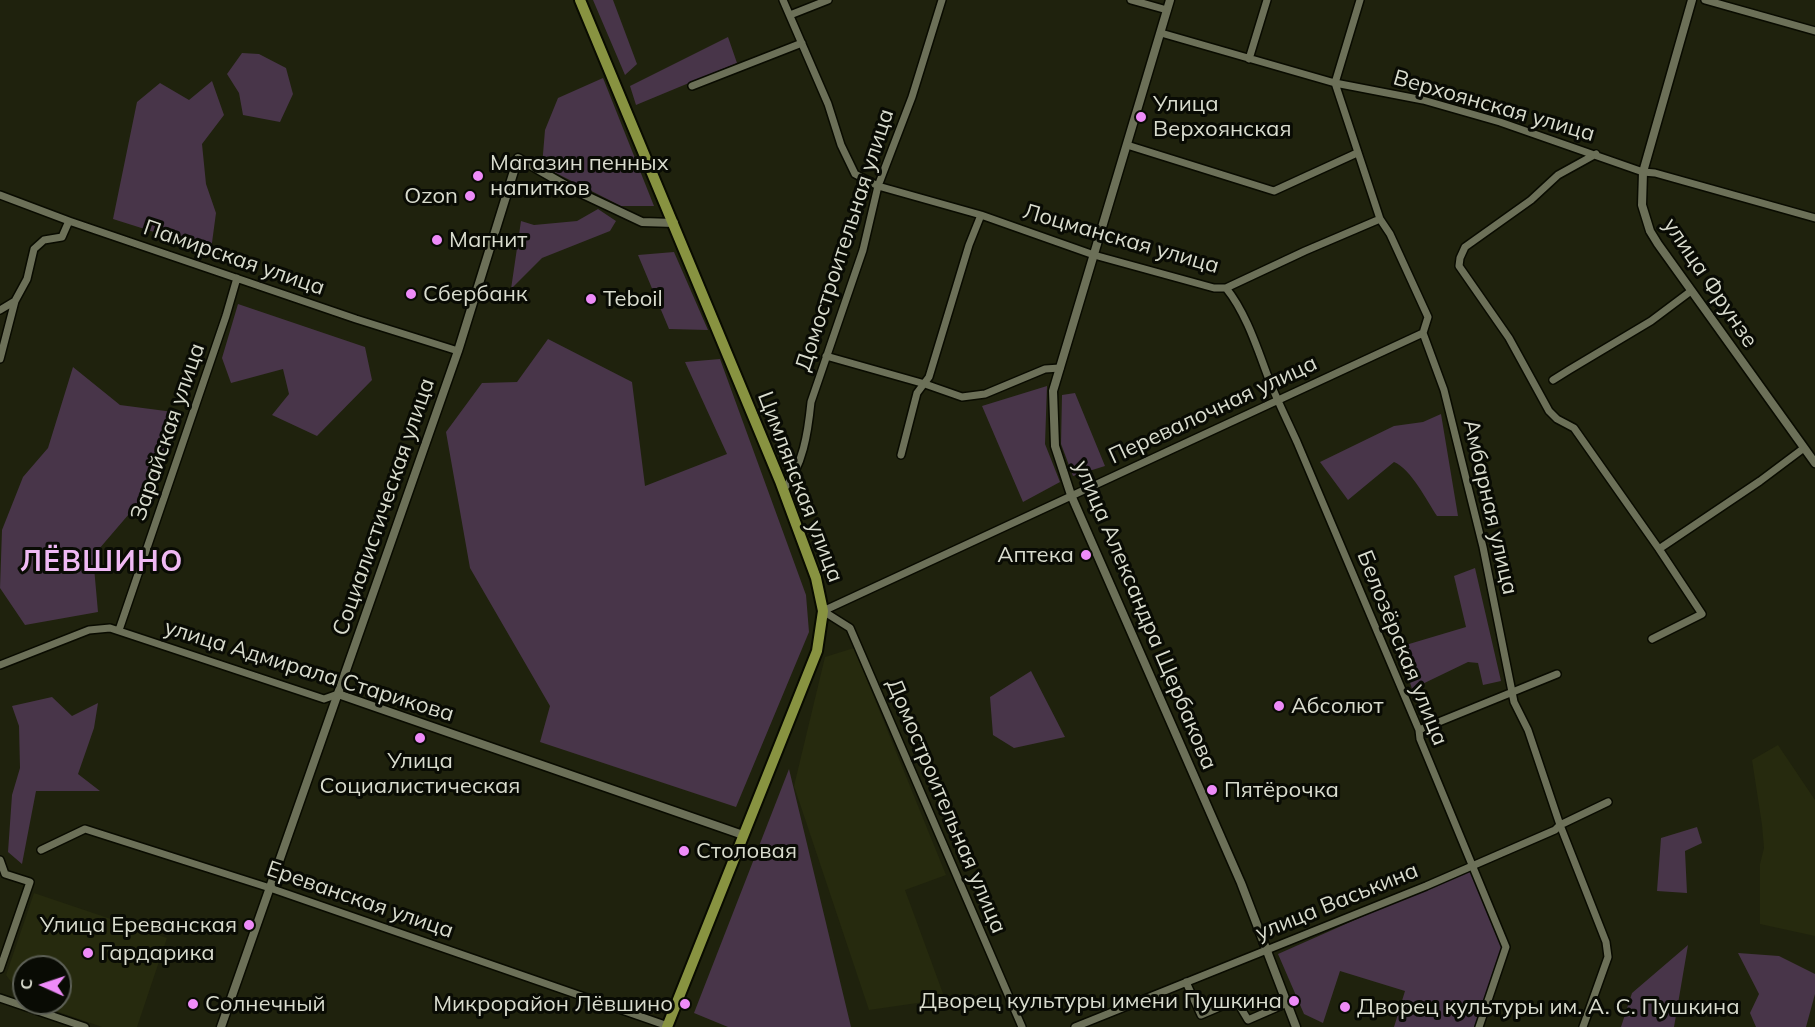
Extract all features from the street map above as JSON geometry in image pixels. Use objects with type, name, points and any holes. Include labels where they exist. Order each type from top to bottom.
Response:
[{"type":"main road","name":"Цимлянская улица","points":[[580,0],[783,490],[816,578],[823,611],[817,651],[668,1026]]},
{"type":"street","name":"Лоцманская улица","points":[[783,0],[828,104],[841,145],[855,174],[878,186],[981,215],[1094,255],[1214,288],[1226,288],[1380,219]]},
{"type":"street","points":[[790,15],[828,0]]},
{"type":"street","name":"Домостроительная улица","points":[[783,490],[794,478],[808,428],[811,402],[863,250],[878,186],[912,97],[942,0]]},
{"type":"street","points":[[1131,0],[1167,10]]},
{"type":"street","name":"улица Александра Щербакова","points":[[1170,0],[1053,392],[1055,446],[1071,495],[1241,883],[1296,1027]]},
{"type":"street","points":[[1249,59],[1267,0]]},
{"type":"street","points":[[1335,82],[1360,0]]},
{"type":"street","name":"улица Фрунзе","points":[[1692,0],[1643,171],[1642,205],[1650,231],[1815,463]]},
{"type":"street","points":[[1705,0],[1815,31]]},
{"type":"street","name":"Верхоянская улица","points":[[1161,33],[1335,82],[1423,100],[1500,122],[1643,171],[1815,218]]},
{"type":"street","points":[[692,86],[802,43]]},
{"type":"street","name":"Амбарная улица","points":[[1335,82],[1380,219],[1390,234],[1428,316],[1423,333],[1444,390],[1483,547],[1514,702],[1528,730],[1560,825],[1606,942],[1608,957],[1583,1027]]},
{"type":"street","points":[[1127,145],[1274,191],[1357,153]]},
{"type":"street","points":[[1596,154],[1558,176],[1531,200],[1465,247],[1460,258],[1460,267],[1509,338],[1549,411],[1557,419],[1574,428],[1702,614],[1652,639]]},
{"type":"street","name":"Социалистическая улица","points":[[221,1027],[459,351],[518,158],[574,190],[642,222],[674,223]]},
{"type":"street","name":"Памирская улица","points":[[0,195],[69,221],[459,351]]},
{"type":"street","points":[[901,455],[917,393],[929,377],[969,245],[981,215]]},
{"type":"street","points":[[0,359],[15,301],[27,279],[34,249],[44,240],[62,237],[69,221]]},
{"type":"street","name":"Зарайская улица","points":[[119,630],[237,278]]},
{"type":"street","name":"Белозёрская улица","points":[[1226,288],[1234,298],[1243,317],[1277,401],[1297,442],[1419,730],[1420,739],[1506,947],[1479,1027]]},
{"type":"street","points":[[1554,381],[1578,364],[1651,321],[1691,291]]},
{"type":"street","points":[[0,310],[15,301]]},
{"type":"street","name":"Перевалочная улица","points":[[823,611],[1423,333]]},
{"type":"street","points":[[435,344],[437,335]]},
{"type":"street","points":[[826,356],[962,397],[985,394],[1045,369],[1060,368]]},
{"type":"street","points":[[1659,549],[1804,448]]},
{"type":"street","name":"Домостроительная улица","points":[[823,611],[850,628],[1022,1027]]},
{"type":"street","name":"улица Адмирала Старикова","points":[[0,665],[89,630],[98,628],[119,630],[324,699],[338,694],[743,834]]},
{"type":"street","points":[[1419,730],[1557,675]]},
{"type":"street","name":"улица Васькина","points":[[1075,1027],[1426,886],[1555,830],[1560,825],[1608,802]]},
{"type":"street","name":"Ереванская улица","points":[[41,850],[85,829],[270,888],[668,1026]]},
{"type":"street","points":[[0,860],[5,874],[30,882],[0,969]]},
{"type":"street","points":[[1186,982],[1201,1015],[1236,1000],[1248,1020],[1287,1004]]},
{"type":"street","points":[[0,998],[85,1027]]},
{"type":"shaded area","points":[[593,0],[613,0],[637,64],[625,75]]},
{"type":"shaded area","points":[[728,37],[737,63],[636,105],[630,86]]},
{"type":"shaded area","points":[[242,53],[259,54],[286,68],[293,94],[280,122],[243,115],[239,93],[227,74]]},
{"type":"shaded area","points":[[603,78],[654,206],[621,206],[542,166],[545,130],[558,98]]},
{"type":"shaded area","points":[[212,81],[224,115],[202,144],[206,184],[216,213],[211,250],[113,219],[137,102],[160,83],[189,100]]},
{"type":"shaded area","points":[[598,209],[616,221],[610,231],[542,258],[511,289],[521,221],[534,225],[577,221]]},
{"type":"shaded area","points":[[674,252],[708,330],[669,329],[638,255]]},
{"type":"shaded area","points":[[238,304],[365,347],[372,380],[317,436],[272,415],[289,394],[283,369],[231,383],[222,358]]},
{"type":"shaded area","points":[[548,339],[632,382],[645,486],[727,454],[685,362],[720,359],[806,595],[809,632],[736,807],[540,742],[550,706],[470,568],[446,432],[482,383],[517,382]]},
{"type":"shaded area","points":[[73,367],[120,405],[181,413],[153,486],[93,556],[98,612],[25,625],[0,588],[2,530],[23,477],[48,448]]},
{"type":"shaded area","points":[[1047,386],[1045,444],[1060,482],[1023,502],[982,406]]},
{"type":"shaded area","points":[[1075,393],[1105,466],[1073,476],[1061,444],[1062,395]]},
{"type":"shaded area","points":[[1441,414],[1458,516],[1437,516],[1412,478],[1394,462],[1348,500],[1320,462],[1394,426],[1423,422]]},
{"type":"shaded area","points":[[1475,568],[1501,681],[1483,685],[1478,663],[1468,662],[1412,689],[1399,647],[1466,627],[1454,576]]},
{"type":"shaded area","points":[[854,648],[946,875],[905,890],[945,999],[869,1010],[794,786],[825,657]]},
{"type":"shaded area","points":[[1031,671],[1065,737],[1014,748],[993,735],[990,697]]},
{"type":"shaded area","points":[[52,697],[72,716],[98,703],[94,728],[78,774],[100,791],[36,791],[22,864],[8,852],[12,795],[20,768],[19,726],[12,706]]},
{"type":"shaded area","points":[[1778,745],[1815,800],[1815,936],[1760,924],[1760,864],[1764,848],[1752,760]]},
{"type":"shaded area","points":[[789,769],[851,1027],[728,1027],[694,1013]]},
{"type":"shaded area","points":[[1697,827],[1702,843],[1685,851],[1687,893],[1657,891],[1661,838]]},
{"type":"shaded area","points":[[1472,868],[1504,944],[1477,1027],[1394,1027],[1405,991],[1340,971],[1323,1023],[1304,1014],[1278,954]]},
{"type":"shaded area","name":"Гардарика","points":[[34,893],[167,938],[137,1027],[102,1027],[68,1015],[72,1015],[72,955],[13,955]]},
{"type":"shaded area","points":[[1688,945],[1674,1027],[1621,1027],[1632,993]]},
{"type":"shaded area","points":[[1738,953],[1779,956],[1815,974],[1815,994],[1806,1027],[1756,1027],[1750,1013],[1759,994]]},
{"type":"shaded area","name":"Гардарика","points":[[12,957],[12,983],[6,975]]},
{"type":"place","name":"Улица Верхоянская","points":[[1141,117]]},
{"type":"place","name":"Магазин пенных напитков","points":[[478,176]]},
{"type":"place","name":"Ozon","points":[[470,196]]},
{"type":"place","name":"Магнит","points":[[437,240]]},
{"type":"place","name":"Сбербанк","points":[[411,294]]},
{"type":"place","name":"Teboil","points":[[591,299]]},
{"type":"place","name":"Аптека","points":[[1086,555]]},
{"type":"place","name":"Абсолют","points":[[1279,706]]},
{"type":"place","name":"Улица Социалистическая","points":[[420,738]]},
{"type":"place","name":"Пятёрочка","points":[[1212,790]]},
{"type":"place","name":"Столовая","points":[[684,851]]},
{"type":"place","name":"Улица Ереванская","points":[[249,925]]},
{"type":"place","name":"Гардарика","points":[[88,953]]},
{"type":"place","name":"Дворец культуры имени Пушкина","points":[[1294,1001]]},
{"type":"place","name":"Солнечный","points":[[193,1004]]},
{"type":"place","name":"Микрорайон Лёвшино","points":[[685,1004]]},
{"type":"place","name":"Дворец культуры им. А. С. Пушкина","points":[[1345,1007]]},
{"type":"district","name":"ЛЁВШИНО","points":[[102,563]]}]
